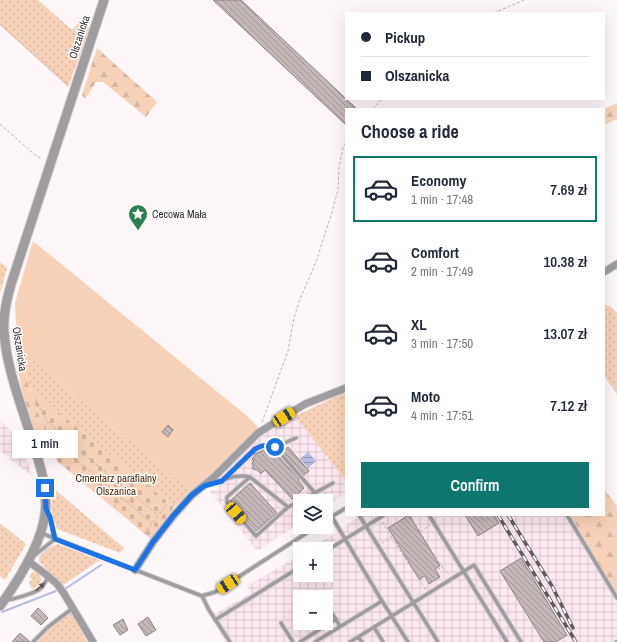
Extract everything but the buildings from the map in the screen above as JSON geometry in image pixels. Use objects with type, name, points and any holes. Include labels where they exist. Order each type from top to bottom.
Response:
[{"type":"street","name":"Olszanicka","points":[[2,603],[28,561],[40,533],[46,509],[44,481],[11,372],[7,353],[4,316],[8,296],[104,0]]},
{"type":"street","points":[[605,271],[617,264]]},
{"type":"street","points":[[135,570],[153,542],[174,515],[192,495],[204,486],[258,432],[305,404],[345,388]]},
{"type":"street","points":[[28,561],[57,584],[73,608],[92,642]]},
{"type":"lane","points":[[275,447],[296,438]]},
{"type":"lane","points":[[222,481],[255,449],[260,446],[270,445],[275,447],[315,493],[333,483]]},
{"type":"lane","points":[[204,486],[241,476],[250,477],[288,507]]},
{"type":"lane","points":[[250,477],[227,497],[227,502],[256,536],[288,507],[293,504]]},
{"type":"lane","points":[[46,509],[50,517],[55,539]]},
{"type":"lane","points":[[333,516],[345,509]]},
{"type":"lane","points":[[360,516],[438,642]]},
{"type":"lane","points":[[333,547],[383,516]]},
{"type":"lane","points":[[430,516],[507,642]]},
{"type":"lane","points":[[568,516],[617,598]]},
{"type":"lane","points":[[333,519],[408,642]]},
{"type":"lane","points":[[40,533],[202,596],[215,592],[305,534]]},
{"type":"lane","points":[[28,561],[55,539]]},
{"type":"lane","points":[[350,642],[474,565],[521,642]]},
{"type":"lane","points":[[215,620],[293,571]]},
{"type":"lane","points":[[2,603],[38,590],[44,584],[48,576]]},
{"type":"lane","points":[[202,596],[215,620],[230,642]]},
{"type":"lane","points":[[315,642],[382,601]]},
{"type":"lane","points":[[33,642],[48,627],[73,608]]},
{"type":"lane","points":[[333,614],[340,626]]},
{"type":"lane","points":[[300,642],[336,619]]},
{"type":"lane","points":[[281,623],[293,642]]},
{"type":"lane","points":[[374,627],[383,642]]},
{"type":"lane","points":[[358,637],[362,642]]},
{"type":"path","points":[[496,12],[524,0]]},
{"type":"path","points":[[0,24],[74,91]]},
{"type":"path","points":[[374,108],[381,100]]},
{"type":"path","points":[[0,124],[35,155],[50,164]]},
{"type":"path","points":[[258,432],[288,351],[294,318],[300,299],[325,237],[338,190],[339,167],[345,144]]},
{"type":"path","points":[[35,398],[48,422],[71,444],[158,516]]},
{"type":"path","points":[[57,460],[71,444]]},
{"type":"path","points":[[65,450],[152,523]]},
{"type":"path","points":[[127,502],[133,495]]},
{"type":"path","points":[[114,507],[122,498]]},
{"type":"path","points":[[144,534],[166,505]]},
{"type":"path","points":[[411,516],[442,567],[452,579]]},
{"type":"path","points":[[380,518],[428,593]]},
{"type":"path","points":[[415,535],[434,523]]},
{"type":"path","points":[[378,545],[391,537]]},
{"type":"path","points":[[397,546],[404,543]]},
{"type":"path","points":[[433,572],[442,567]]},
{"type":"path","points":[[420,580],[427,576]]},
{"type":"shaded area","points":[[295,416],[345,480],[345,494],[333,501],[333,494],[293,494],[293,528],[257,551],[210,491],[220,489],[216,479],[262,435]]},
{"type":"shaded area","points":[[0,421],[18,436],[33,477],[0,451]]},
{"type":"shaded area","points":[[359,516],[605,516],[617,522],[617,642],[225,642],[211,616],[251,593],[247,586],[293,559],[293,582],[333,582],[333,542],[321,542],[344,528],[344,526]]},
{"type":"green space","points":[[0,0],[38,0],[72,30],[79,22],[90,28],[68,87],[0,25]]},
{"type":"green space","points":[[97,48],[157,102],[146,117],[103,82],[96,82],[85,99],[82,95]]},
{"type":"green space","points":[[617,103],[617,119],[605,125],[605,109]]},
{"type":"green space","points":[[33,241],[247,416],[258,427],[227,462],[192,492],[21,350],[16,329],[15,303]]},
{"type":"green space","points":[[0,262],[7,268],[0,294]]},
{"type":"green space","points":[[605,304],[611,307],[617,313],[617,394],[605,377]]},
{"type":"green space","points":[[16,329],[29,388],[54,455],[42,457],[23,397],[11,330]]},
{"type":"green space","points":[[21,350],[192,492],[174,507],[29,388]]},
{"type":"green space","name":"Cmentarz parafialny Olszanica","points":[[29,388],[174,507],[151,539],[58,462]]},
{"type":"green space","points":[[344,393],[345,480],[295,416]]},
{"type":"green space","points":[[53,488],[124,548],[120,553],[57,529],[51,509]]},
{"type":"green space","points":[[605,490],[617,506],[617,594],[571,516],[605,516]]},
{"type":"green space","points":[[0,523],[26,544],[5,580],[0,576]]},
{"type":"green space","points":[[58,544],[100,560],[63,585],[39,562],[39,557],[45,551]]},
{"type":"green space","points":[[32,572],[39,574],[41,580],[39,585],[32,589],[29,583],[32,579],[29,577]]},
{"type":"green space","points":[[70,612],[87,642],[37,642],[49,628]]},
{"type":"water","points":[[308,452],[316,461],[308,468],[300,459]]},
{"type":"waterway","points":[[66,591],[65,589],[101,565]]},
{"type":"waterway","points":[[2,612],[56,591]]},
{"type":"railway","points":[[499,516],[576,642]]},
{"type":"railway","points":[[509,516],[552,586],[573,628]]},
{"type":"place","name":"Cecowa Mała","points":[[138,231]]},
{"type":"route","points":[[45,488],[46,509],[50,517],[55,539],[135,570],[153,542],[192,495],[204,486],[222,481],[260,446],[270,445],[275,447]]}]
